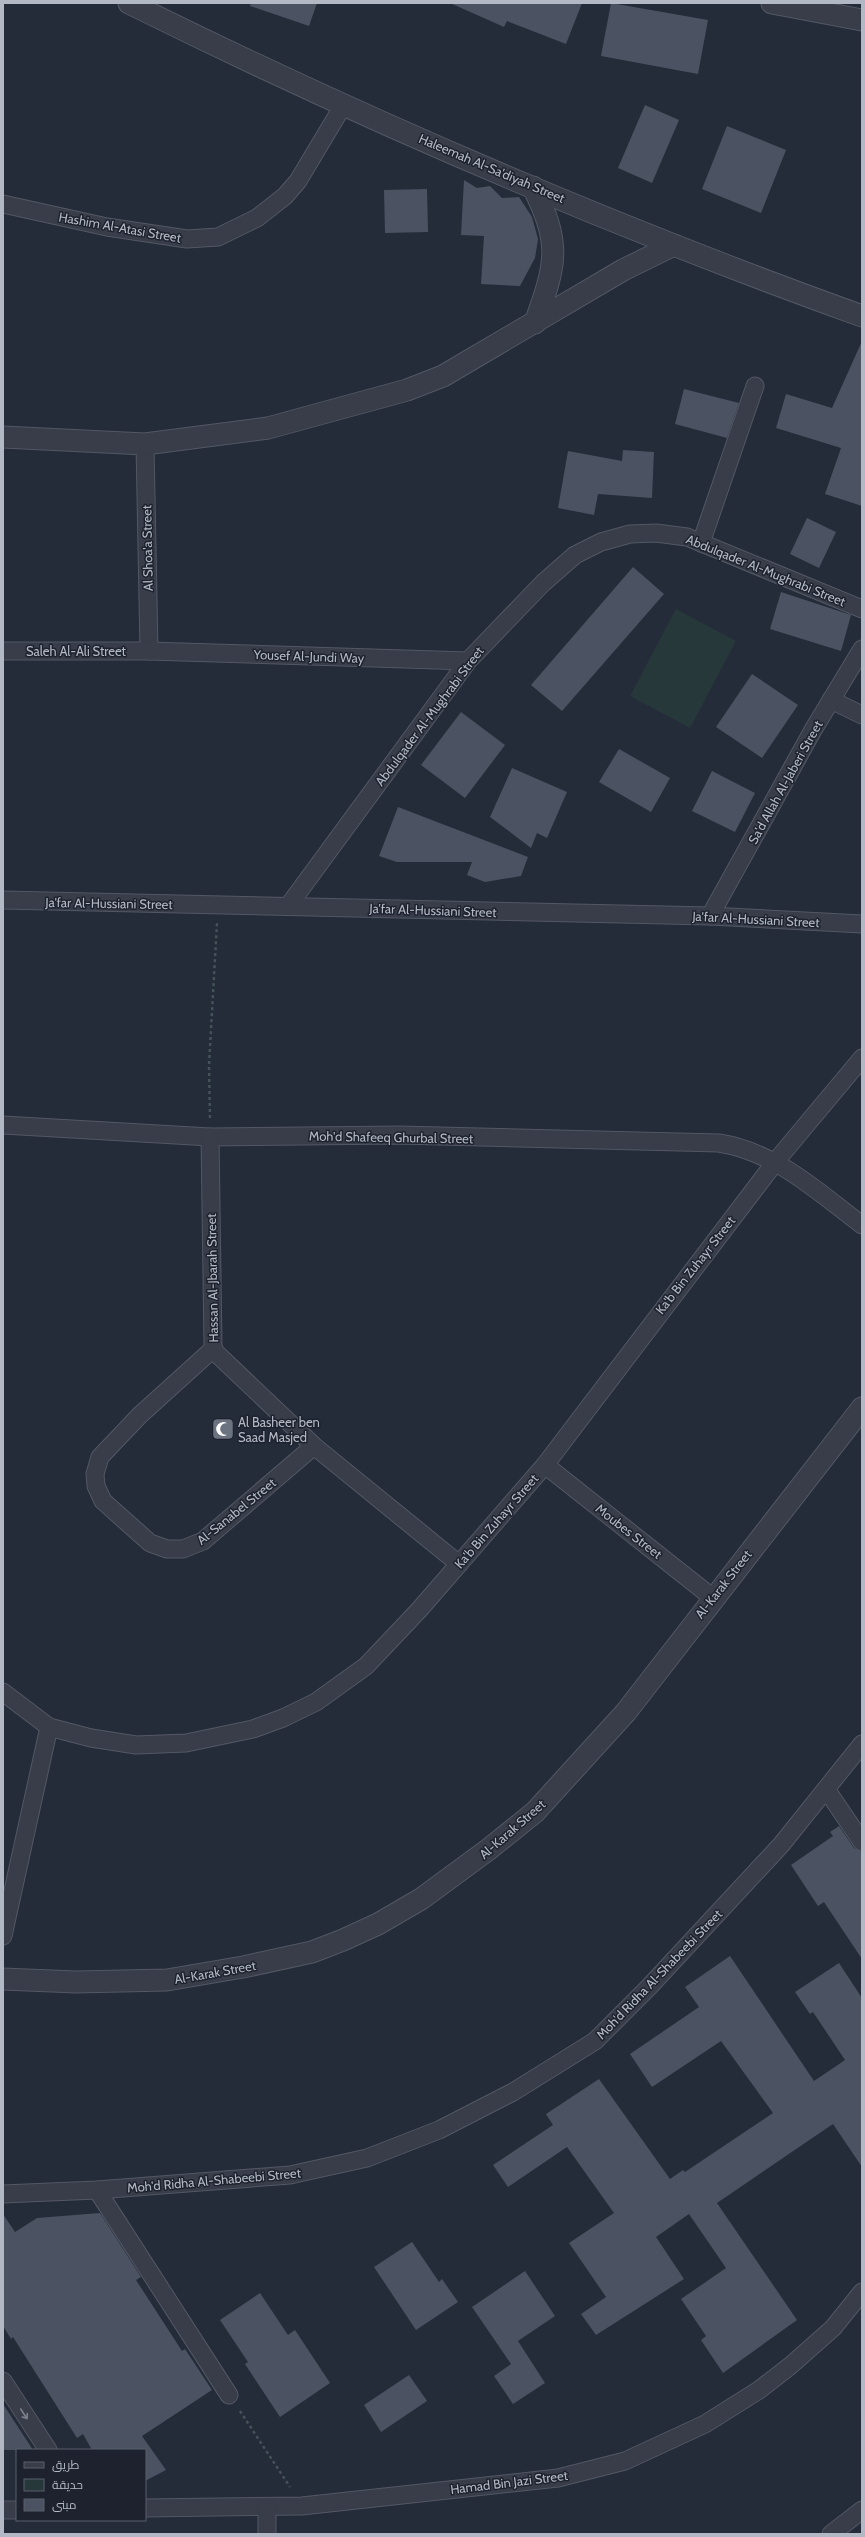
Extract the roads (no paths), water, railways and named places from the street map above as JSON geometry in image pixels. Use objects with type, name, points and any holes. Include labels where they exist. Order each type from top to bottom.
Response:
[{"type":"street","name":"Haleemah Al-Sa'diyah Street","points":[[129,3],[344,104],[533,187],[674,245],[862,316]]},
{"type":"street","points":[[772,3],[862,20]]},
{"type":"street","name":"Hashim Al-Atasi Street","points":[[3,204],[107,227],[187,239],[218,237],[257,218],[289,191],[298,181],[344,104]]},
{"type":"street","points":[[533,187],[546,213],[552,238],[554,262],[535,323]]},
{"type":"street","points":[[3,437],[145,444],[268,428],[408,390],[443,376],[623,270],[674,245]]},
{"type":"street","points":[[701,543],[755,386]]},
{"type":"street","name":"Al Shoa'a Street","points":[[145,444],[149,651]]},
{"type":"street","name":"Abdulqader Al-Mughrabi Street","points":[[289,905],[468,660],[543,583],[575,555],[601,542],[630,534],[656,533],[687,537],[862,609]]},
{"type":"street","name":"Sa'd Allah Al-Jaberi Street","points":[[710,916],[831,700],[862,649]]},
{"type":"street","name":"Saleh Al-Ali Street","points":[[3,651],[149,651]]},
{"type":"street","name":"Yousef Al-Jundi Way","points":[[149,651],[468,660]]},
{"type":"street","points":[[831,700],[862,715]]},
{"type":"street","name":"Ja'far Al-Hussiani Street","points":[[3,900],[218,905],[289,905],[435,911],[710,916],[862,924]]},
{"type":"street","name":"Ka'b Bin Zuhayr Street","points":[[3,1692],[49,1727],[91,1738],[136,1745],[186,1743],[254,1728],[283,1718],[316,1702],[366,1666],[420,1610],[458,1564],[545,1465],[776,1161],[862,1058]]},
{"type":"street","name":"Moh'd Shafeeq Ghurbal Street","points":[[3,1125],[210,1136],[400,1135],[719,1143],[745,1149],[776,1161],[862,1225]]},
{"type":"street","name":"Hassan Al-Jbarah Street","points":[[210,1136],[213,1349],[314,1446],[458,1564]]},
{"type":"street","name":"Al-Sanabel Street","points":[[213,1349],[140,1415],[100,1457],[95,1474],[96,1486],[103,1501],[150,1543],[167,1549],[194,1546],[203,1541],[314,1446]]},
{"type":"street","name":"Al-Karak Street","points":[[3,1979],[76,1982],[167,1980],[243,1967],[312,1952],[378,1924],[421,1899],[490,1849],[535,1812],[626,1712],[862,1408]]},
{"type":"street","name":"Moubes Street","points":[[545,1465],[713,1598]]},
{"type":"street","points":[[3,1936],[49,1727]]},
{"type":"street","name":"Moh'd Ridha Al-Shabeebi Street","points":[[3,2194],[97,2190],[290,2175],[367,2158],[439,2130],[513,2092],[595,2041],[649,1987],[781,1845],[862,1744]]},
{"type":"street","points":[[826,1789],[862,1842]]},
{"type":"street","points":[[97,2190],[229,2395]]},
{"type":"street","name":"Hamad Bin Jazi Street","points":[[146,2508],[302,2506],[558,2478],[625,2461],[705,2424],[759,2390],[790,2366],[833,2328],[862,2292]]},
{"type":"street","points":[[3,2381],[47,2449]]},
{"type":"street","points":[[267,2534],[268,2507]]},
{"type":"street","points":[[3,2510],[16,2510]]},
{"type":"street","points":[[831,2534],[862,2510]]},
{"type":"place","name":"Al Basheer ben Saad Masjed","points":[[223,1429]]}]
